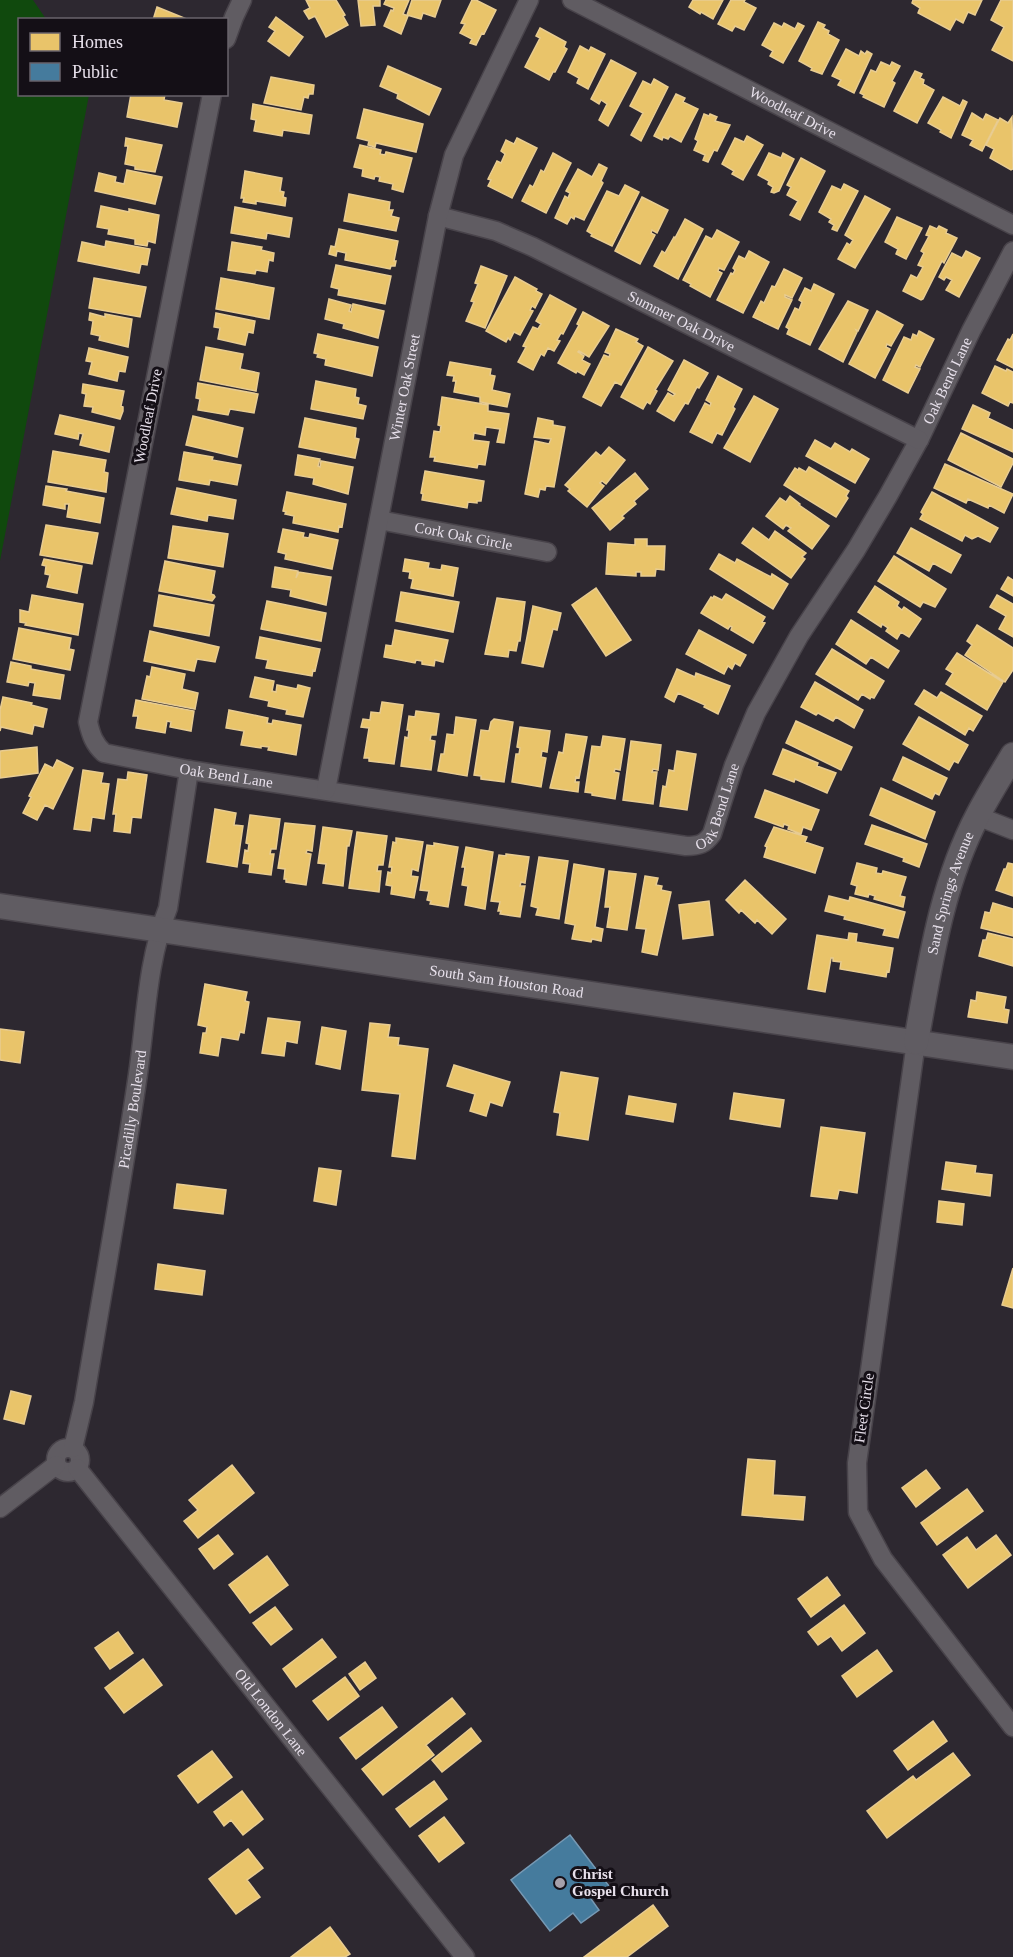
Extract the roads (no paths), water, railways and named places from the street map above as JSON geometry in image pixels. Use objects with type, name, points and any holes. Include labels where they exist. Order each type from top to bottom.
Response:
[{"type":"street","points":[[228,34],[242,0]]},
{"type":"street","name":"Winter Oak Street","points":[[326,790],[438,216],[454,155],[529,0]]},
{"type":"street","name":"Woodleaf Drive","points":[[572,0],[1013,225]]},
{"type":"street","name":"Woodleaf Drive","points":[[91,737],[88,722],[212,96]]},
{"type":"street","name":"Summer Oak Drive","points":[[438,216],[496,231],[533,247],[919,440]]},
{"type":"street","name":"Oak Bend Lane","points":[[91,737],[104,753],[189,770],[686,846],[696,846],[706,842],[712,834],[734,765],[756,713],[813,614],[856,550],[919,440],[971,331],[1013,251]]},
{"type":"street","name":"Cork Oak Circle","points":[[379,520],[547,552]]},
{"type":"street","name":"Sand Springs Avenue","points":[[916,1042],[937,927],[954,873],[977,816],[1013,755]]},
{"type":"street","name":"Picadilly Boulevard","points":[[73,1448],[84,1402],[160,929],[168,908],[189,770]]},
{"type":"street","points":[[977,816],[1013,830]]},
{"type":"street","name":"South Sam Houston Road","points":[[0,906],[1013,1057]]},
{"type":"street","name":"Fleet Circle","points":[[916,1042],[856,1463],[858,1512],[883,1559],[1013,1727]]},
{"type":"street","points":[[64,1448],[73,1448],[80,1457],[77,1468],[66,1473],[58,1469],[56,1465],[57,1453],[64,1448]]},
{"type":"street","points":[[0,1508],[56,1465]]},
{"type":"street","name":"Old London Lane","points":[[77,1468],[465,1957]]},
{"type":"place","name":"Christ Gospel Church","points":[[560,1883]]}]
